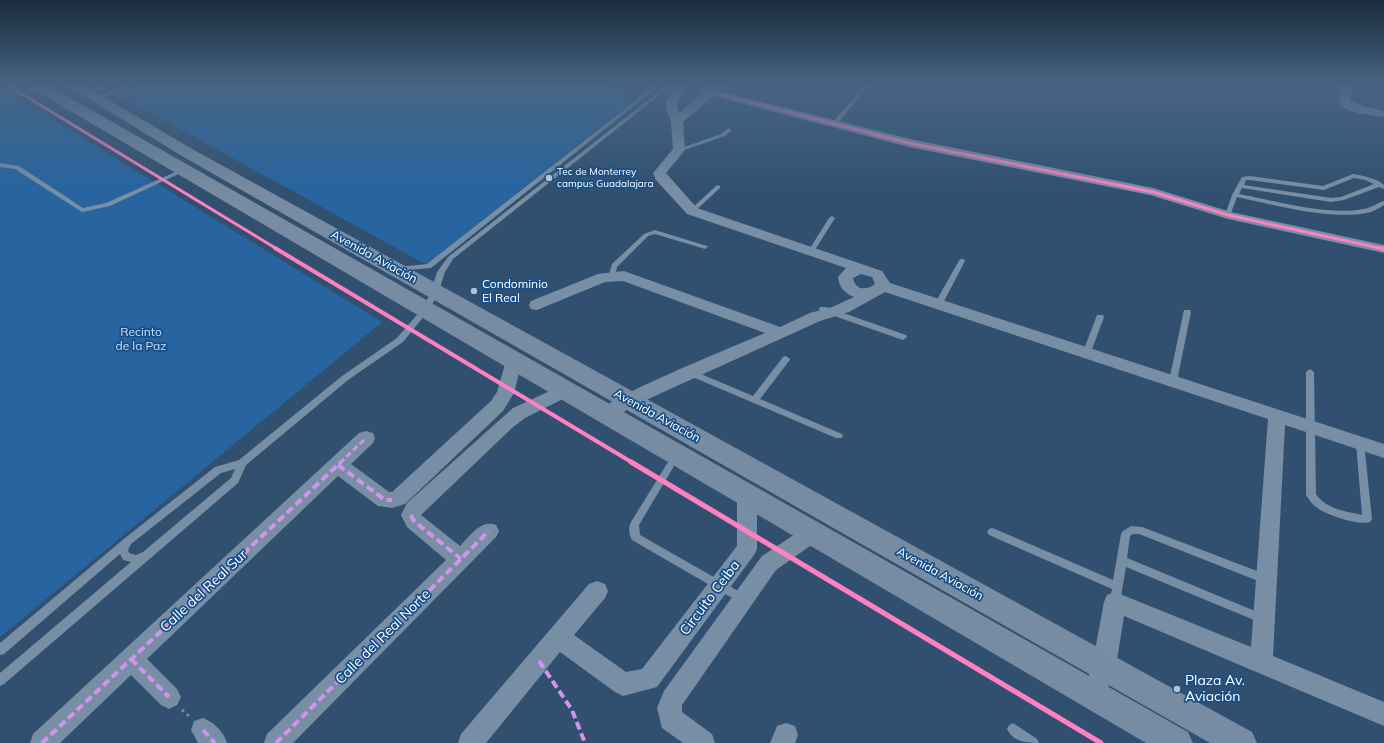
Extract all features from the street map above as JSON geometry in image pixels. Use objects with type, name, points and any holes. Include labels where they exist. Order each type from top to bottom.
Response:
[{"type":"main road","name":"Avenida Aviación","points":[[98,121],[184,170],[431,300],[617,407],[1104,666],[1241,743]]},
{"type":"main road","name":"Avenida Aviación","points":[[137,121],[188,153],[395,269],[431,300],[514,361],[565,390],[617,407],[677,454],[1177,743]]},
{"type":"main road","points":[[168,161],[188,153]]},
{"type":"street","points":[[823,121],[909,143],[1152,192],[1228,216],[1384,249]]},
{"type":"street","points":[[617,407],[824,314],[855,304],[876,290],[882,280],[877,274],[692,212],[659,173],[679,150],[677,122]]},
{"type":"street","points":[[834,260],[848,283],[859,293],[876,290],[939,303],[1384,451]]},
{"type":"street","points":[[824,314],[848,283],[850,272],[862,269]]},
{"type":"street","points":[[537,304],[603,276],[624,276],[781,333]]},
{"type":"street","points":[[338,465],[385,500],[398,498],[497,406],[505,394],[514,361]]},
{"type":"street","points":[[461,559],[414,521],[411,515],[414,509],[519,413],[565,390]]},
{"type":"street","points":[[1261,663],[1277,416]]},
{"type":"street","points":[[475,428],[490,438]]},
{"type":"street","name":"Calle del Real Sur","points":[[42,743],[366,438]]},
{"type":"street","name":"Circuito Ceiba","points":[[558,637],[623,684],[649,679],[747,549],[747,495]]},
{"type":"street","name":"Calle del Real Norte","points":[[276,743],[490,530]]},
{"type":"street","name":"Circuito Ceiba","points":[[704,743],[671,719],[669,708],[672,699],[768,563],[813,533]]},
{"type":"street","points":[[470,743],[597,591]]},
{"type":"street","points":[[1094,696],[1104,666],[1116,594],[1261,663],[1384,714]]},
{"type":"street","points":[[131,659],[169,697]]},
{"type":"lane","points":[[395,269],[429,266],[612,121]]},
{"type":"lane","points":[[0,650],[128,541],[218,470],[242,463],[345,378],[400,340],[431,300],[441,272],[450,258],[625,121]]},
{"type":"lane","points":[[834,124],[837,121]]},
{"type":"lane","points":[[679,150],[723,135],[729,130]]},
{"type":"lane","points":[[0,165],[22,170],[82,210],[108,205],[184,170]]},
{"type":"lane","points":[[1228,216],[1235,195],[1244,178],[1324,188],[1353,176],[1367,178],[1382,186]]},
{"type":"lane","points":[[692,212],[718,186]]},
{"type":"lane","points":[[1240,186],[1332,200],[1342,199],[1382,186]]},
{"type":"lane","points":[[1235,195],[1313,209],[1346,212],[1368,210],[1384,203]]},
{"type":"lane","points":[[810,252],[832,218]]},
{"type":"lane","points":[[613,275],[614,266],[646,235],[655,232],[704,247]]},
{"type":"lane","points":[[939,303],[962,261]]},
{"type":"lane","points":[[1173,381],[1187,312]]},
{"type":"lane","points":[[824,314],[903,337]]},
{"type":"lane","points":[[1087,352],[1100,317]]},
{"type":"lane","points":[[755,400],[786,359]]},
{"type":"lane","points":[[1310,372],[1312,427],[1311,495],[1315,503],[1324,508],[1362,519],[1367,519],[1360,443]]},
{"type":"lane","points":[[691,373],[839,436]]},
{"type":"lane","points":[[677,454],[634,525],[635,537],[743,599]]},
{"type":"lane","points":[[0,680],[235,480],[242,463]]},
{"type":"lane","points":[[992,532],[1116,594],[1126,534],[1131,530],[1139,530],[1266,580]]},
{"type":"lane","points":[[128,541],[123,550],[126,557],[136,559],[148,553]]},
{"type":"lane","points":[[1122,561],[1264,619]]},
{"type":"lane","points":[[1013,729],[1034,743]]},
{"type":"path","points":[[169,697],[209,736]]},
{"type":"green space","name":"Recinto de la Paz","points":[[0,121],[55,121],[382,322],[0,637]]},
{"type":"green space","points":[[165,121],[608,121],[427,265]]},
{"type":"marked path","points":[[42,743],[366,438]]},
{"type":"marked path","points":[[338,465],[385,500],[392,500]]},
{"type":"marked path","points":[[411,515],[414,521],[461,559]]},
{"type":"marked path","points":[[276,743],[489,531]]},
{"type":"marked path","points":[[131,659],[169,697]]},
{"type":"marked path","points":[[539,661],[572,710],[578,721],[585,743]]},
{"type":"marked path","points":[[203,730],[215,743]]},
{"type":"cycle path","points":[[66,121],[306,267],[1101,743]]},
{"type":"cycle path","points":[[822,121],[909,143],[1153,192],[1228,215],[1384,249]]},
{"type":"place","name":"Tec de Monterrey campus Guadalajara","points":[[549,178]]},
{"type":"place","name":"Condominio El Real","points":[[474,291]]},
{"type":"place","name":"Plaza Av. Aviación","points":[[1177,689]]}]
